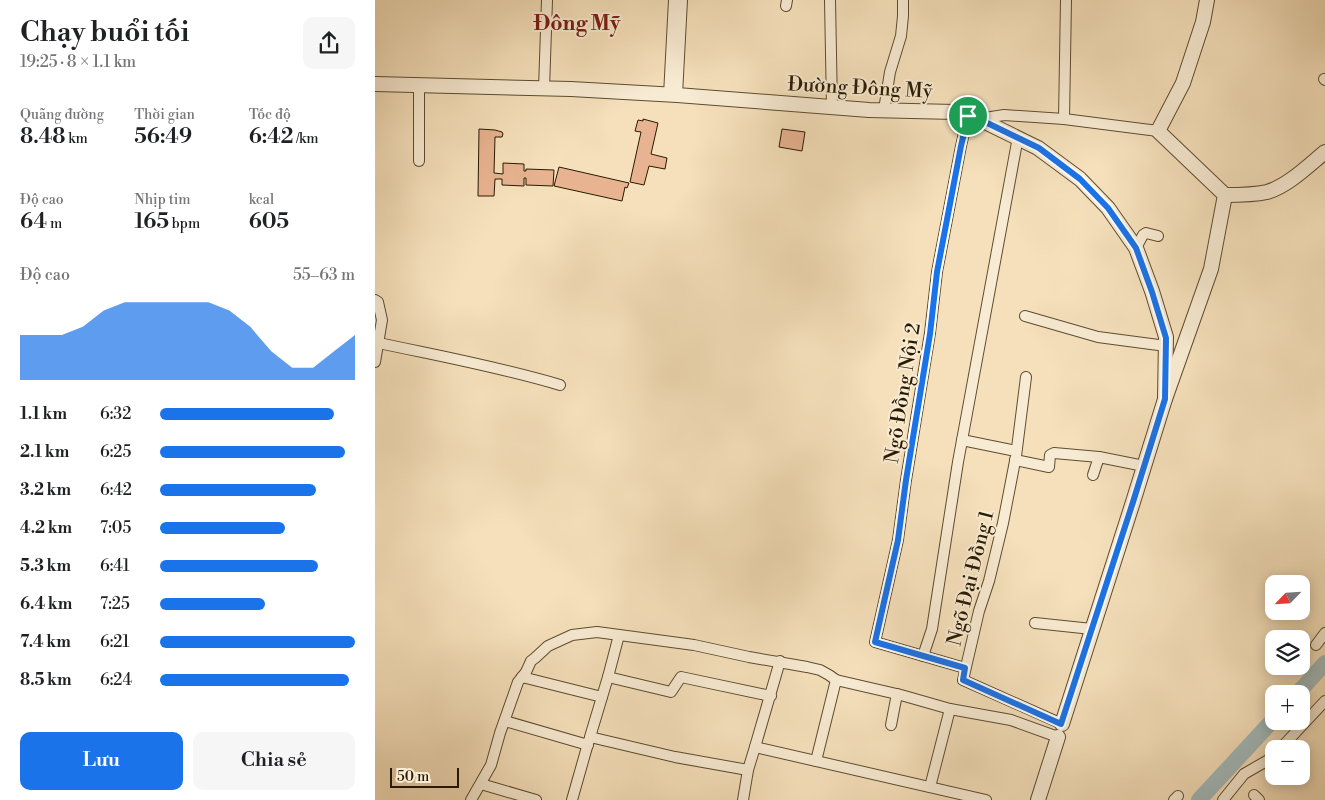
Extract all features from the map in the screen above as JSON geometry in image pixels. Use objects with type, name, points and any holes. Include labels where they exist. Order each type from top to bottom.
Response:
[{"type":"street","points":[[545,89],[547,0]]},
{"type":"street","points":[[673,95],[674,0]]},
{"type":"street","points":[[673,95],[682,0]]},
{"type":"street","points":[[830,0],[832,107]]},
{"type":"street","points":[[884,110],[890,72],[901,36],[903,0]]},
{"type":"street","points":[[1064,119],[1066,0]]},
{"type":"street","points":[[1157,131],[1183,83],[1203,22],[1207,0]]},
{"type":"street","name":"Đường Đông Mỹ","points":[[375,84],[673,95],[832,107],[955,112],[973,118],[1039,148],[1080,179],[1108,208],[1136,248],[1166,338],[1165,399]]},
{"type":"street","points":[[419,85],[419,161]]},
{"type":"street","points":[[973,118],[1004,115],[1064,119],[1157,131],[1225,195],[1243,195],[1269,191],[1284,184],[1325,152]]},
{"type":"street","name":"Ngõ Đồng Nội 2","points":[[965,668],[875,642],[898,540],[930,334],[937,272],[961,146],[973,118]]},
{"type":"street","points":[[923,656],[932,629],[962,440],[1017,138]]},
{"type":"street","points":[[1037,800],[1165,399],[1211,269],[1225,195]]},
{"type":"street","points":[[1136,248],[1143,235],[1147,233],[1158,236]]},
{"type":"street","points":[[375,300],[378,302],[382,320],[375,362]]},
{"type":"street","points":[[1025,316],[1098,337],[1166,346]]},
{"type":"street","points":[[379,344],[533,377],[560,385]]},
{"type":"street","name":"Ngõ Đại Đồng 1","points":[[1026,377],[1016,456],[995,556],[979,611],[963,680],[1060,730]]},
{"type":"street","points":[[962,440],[1049,466],[1050,455],[1054,452],[1099,456],[1144,466]]},
{"type":"street","points":[[1093,475],[1099,456]]},
{"type":"street","points":[[1035,623],[1092,629]]},
{"type":"street","points":[[471,800],[493,759],[518,682],[526,672],[531,661],[548,646],[567,637],[579,634],[597,632],[693,645],[749,657],[780,661],[820,670],[837,680],[950,709],[1060,730]]},
{"type":"street","points":[[1316,645],[1325,633]]},
{"type":"street","points":[[572,800],[619,635]]},
{"type":"street","points":[[743,800],[748,770],[780,661]]},
{"type":"street","points":[[522,676],[602,697]]},
{"type":"street","points":[[608,677],[671,692],[681,677],[771,696]]},
{"type":"street","points":[[816,761],[837,680]]},
{"type":"street","points":[[891,725],[897,694]]},
{"type":"street","points":[[1288,740],[1325,701]]},
{"type":"street","points":[[930,787],[950,709]]},
{"type":"street","points":[[505,721],[589,741],[748,770]]},
{"type":"street","points":[[755,747],[986,800]]},
{"type":"street","points":[[1223,800],[1244,774],[1265,761]]},
{"type":"street","points":[[481,784],[536,800]]},
{"type":"building","points":[[643,119],[658,123],[651,154],[667,158],[665,169],[649,166],[644,185],[630,182],[641,132],[635,131],[638,120],[643,121]]},
{"type":"building","points":[[479,129],[495,130],[503,134],[502,137],[495,137],[494,173],[503,174],[503,163],[524,164],[524,171],[526,169],[554,170],[553,186],[526,185],[526,178],[524,178],[524,186],[502,185],[502,179],[495,179],[494,196],[478,196]]},
{"type":"building","points":[[782,129],[805,132],[802,151],[779,147]]},
{"type":"building","points":[[559,167],[629,183],[627,188],[625,187],[622,201],[554,186]]},
{"type":"waterway","points":[[1305,685],[1325,663]]},
{"type":"waterway","points":[[1199,800],[1265,729]]},
{"type":"district","name":"Đông Mỹ","points":[[577,23]]},
{"type":"route","points":[[968,116],[979,119],[1039,148],[1080,179],[1108,208],[1136,248],[1166,338],[1165,399],[1061,724],[963,680],[965,668],[875,642],[898,540],[930,334],[937,272],[968,116]]}]
